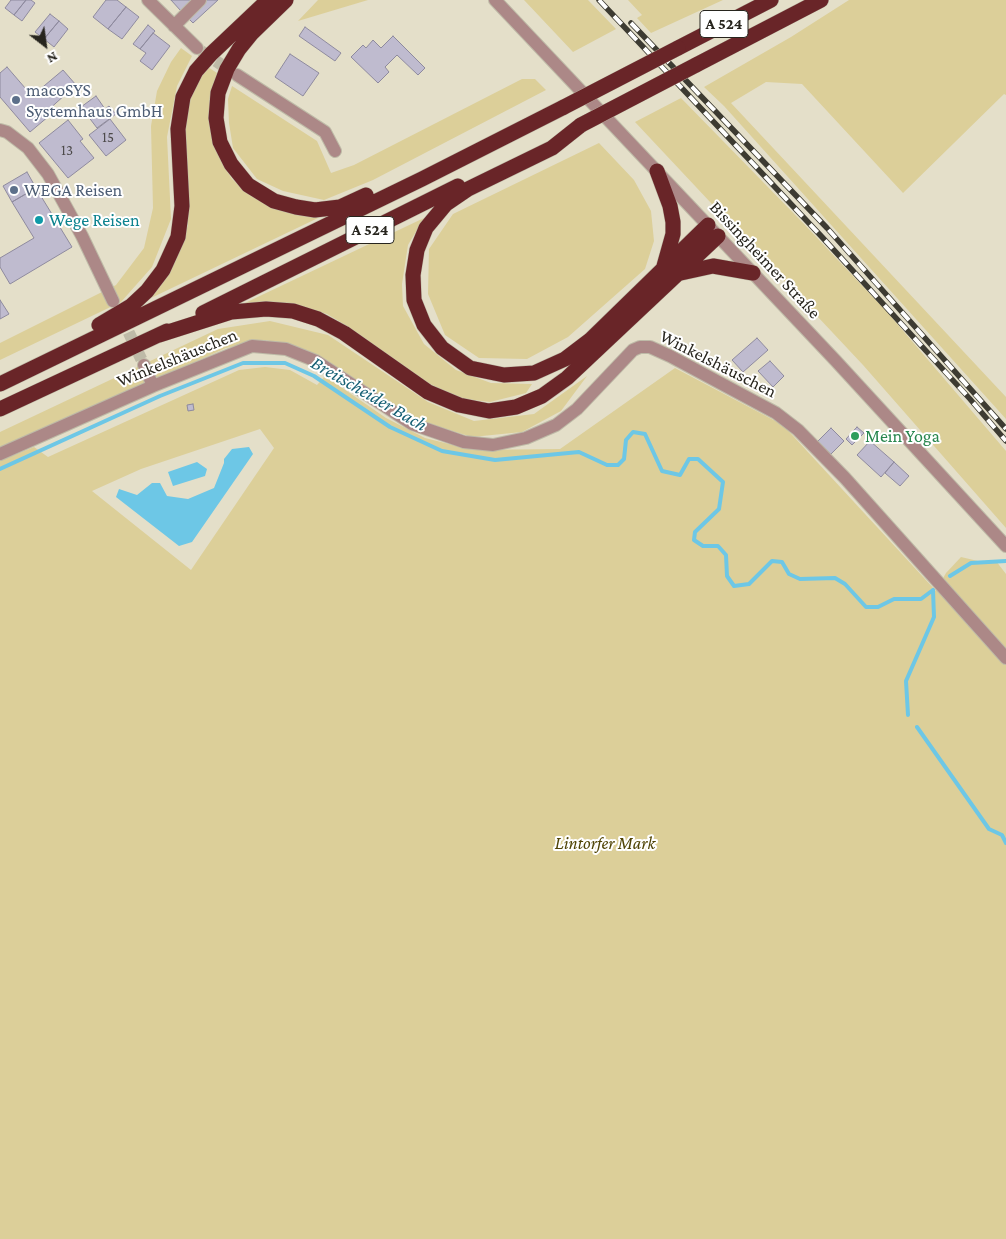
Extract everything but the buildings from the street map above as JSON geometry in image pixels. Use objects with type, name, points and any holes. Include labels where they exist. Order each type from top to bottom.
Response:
[{"type":"highway","points":[[40,365],[47,351],[112,319],[131,306],[147,291],[163,270],[178,237],[182,206],[178,129],[183,97],[196,71],[211,54],[268,0]]},
{"type":"highway","points":[[286,0],[238,49],[227,69],[218,93],[216,118],[220,142],[231,164],[248,185],[274,201],[296,208],[315,210],[340,207],[404,178],[422,179]]},
{"type":"highway","name":"A 524","points":[[0,384],[422,179],[771,0]]},
{"type":"highway","name":"A 524","points":[[0,409],[159,335],[580,125],[821,0]]},
{"type":"highway","points":[[580,125],[552,148],[468,189],[446,204],[426,228],[417,250],[413,275],[414,300],[424,325],[442,348],[470,368],[504,375],[534,373],[565,360],[670,272],[713,266],[753,273]]},
{"type":"highway","points":[[657,171],[670,206],[673,222],[670,272]]},
{"type":"highway","points":[[159,335],[231,312],[266,309],[292,311],[318,319],[344,333],[428,392],[459,406],[489,411],[516,407],[542,396],[567,378],[713,230]]},
{"type":"street","points":[[148,0],[197,48]]},
{"type":"street","points":[[174,26],[200,0]]},
{"type":"street","name":"Bissingheimer Straße","points":[[495,0],[713,230],[1004,544]]},
{"type":"street","points":[[237,75],[325,132],[335,151]]},
{"type":"street","points":[[0,130],[8,132],[28,148],[48,174],[82,236],[113,301]]},
{"type":"street","name":"Winkelshäuschen","points":[[0,454],[153,386],[252,346],[286,348],[316,361],[412,424],[464,442],[493,445],[526,438],[556,425],[577,409],[633,350],[640,347],[650,347],[776,414],[798,430],[846,478],[1006,658]]},
{"type":"street","points":[[144,365],[153,386]]},
{"type":"green space","points":[[318,0],[368,0],[298,21]]},
{"type":"green space","points":[[524,0],[588,0],[616,29],[573,52]]},
{"type":"green space","points":[[628,0],[723,0],[651,33],[637,18],[642,15]]},
{"type":"green space","points":[[849,0],[1006,0],[1006,95],[1004,94],[903,193],[802,84],[766,82],[731,103],[1006,397],[1006,419],[724,106],[704,87],[791,37]]},
{"type":"green space","points":[[181,48],[192,56],[177,86],[167,137],[171,219],[152,267],[121,302],[0,360],[0,343],[116,285],[144,248],[153,208],[151,126],[157,91],[171,62]]},
{"type":"green space","points":[[208,67],[217,73],[212,98],[222,163],[232,179],[251,196],[276,209],[318,218],[151,298],[176,260],[188,225],[183,133],[190,94]]},
{"type":"green space","points":[[522,79],[535,79],[546,90],[373,180],[324,200],[283,191],[257,179],[233,148],[228,99],[232,86],[317,141],[331,173],[354,165]]},
{"type":"green space","points":[[681,98],[887,312],[1006,451],[1006,528],[863,365],[635,122]]},
{"type":"green space","points":[[599,143],[634,180],[651,211],[654,241],[645,269],[568,337],[527,359],[479,358],[445,335],[428,294],[429,249],[453,214]]},
{"type":"green space","points":[[424,218],[408,245],[402,284],[403,306],[424,344],[456,370],[491,383],[532,384],[526,393],[490,402],[458,398],[426,382],[327,314],[291,304],[245,303]]},
{"type":"green space","points":[[270,321],[328,335],[428,402],[474,421],[534,414],[587,376],[561,411],[522,432],[472,437],[417,420],[309,351],[266,340],[226,348],[0,450],[0,432],[218,329]]},
{"type":"green space","name":"Lintorfer Mark","points":[[265,367],[290,370],[317,385],[325,376],[386,418],[425,438],[473,450],[560,449],[675,368],[783,425],[936,591],[946,573],[961,557],[982,562],[996,561],[1006,574],[1006,1239],[0,1239],[0,461],[34,447],[48,457],[239,370]],"holes":[[[260,429],[274,448],[191,570],[92,491],[141,469]]]},
{"type":"water","points":[[249,447],[253,454],[192,542],[179,546],[116,497],[119,489],[137,495],[152,483],[160,483],[167,496],[188,499],[214,488],[224,459],[232,449]]},
{"type":"water","points":[[197,462],[207,469],[205,476],[173,486],[168,472]]},
{"type":"waterway","name":"Breitscheider Bach","points":[[0,469],[160,396],[243,363],[285,363],[314,376],[390,427],[442,451],[495,460],[579,452],[607,465],[618,465],[624,459],[626,440],[633,432],[645,434],[662,471],[680,475],[689,459],[698,459],[723,482],[719,509],[695,532],[694,540],[703,546],[718,546],[726,555],[727,576],[734,586],[749,584],[772,561],[782,562],[789,574],[800,579],[835,578],[845,584],[866,607],[878,607],[894,599],[921,599],[933,590]]},
{"type":"waterway","name":"Breitscheider Bach","points":[[950,576],[971,563],[1006,561]]},
{"type":"waterway","points":[[908,715],[906,681],[934,617],[933,590]]},
{"type":"waterway","points":[[917,727],[989,829],[1002,835],[1006,843]]},
{"type":"tunnel","points":[[201,51],[234,73]]},
{"type":"tunnel","points":[[121,316],[144,365]]},
{"type":"railway","points":[[599,0],[822,237],[1006,441]]},
{"type":"railway","points":[[631,23],[827,228],[1006,429]]},
{"type":"place","name":"macoSYS Systemhaus GmbH","points":[[16,100]]},
{"type":"place","name":"WEGA Reisen","points":[[14,190]]},
{"type":"place","name":"Wege Reisen","points":[[39,220]]},
{"type":"place","name":"Mein Yoga","points":[[855,436]]}]
